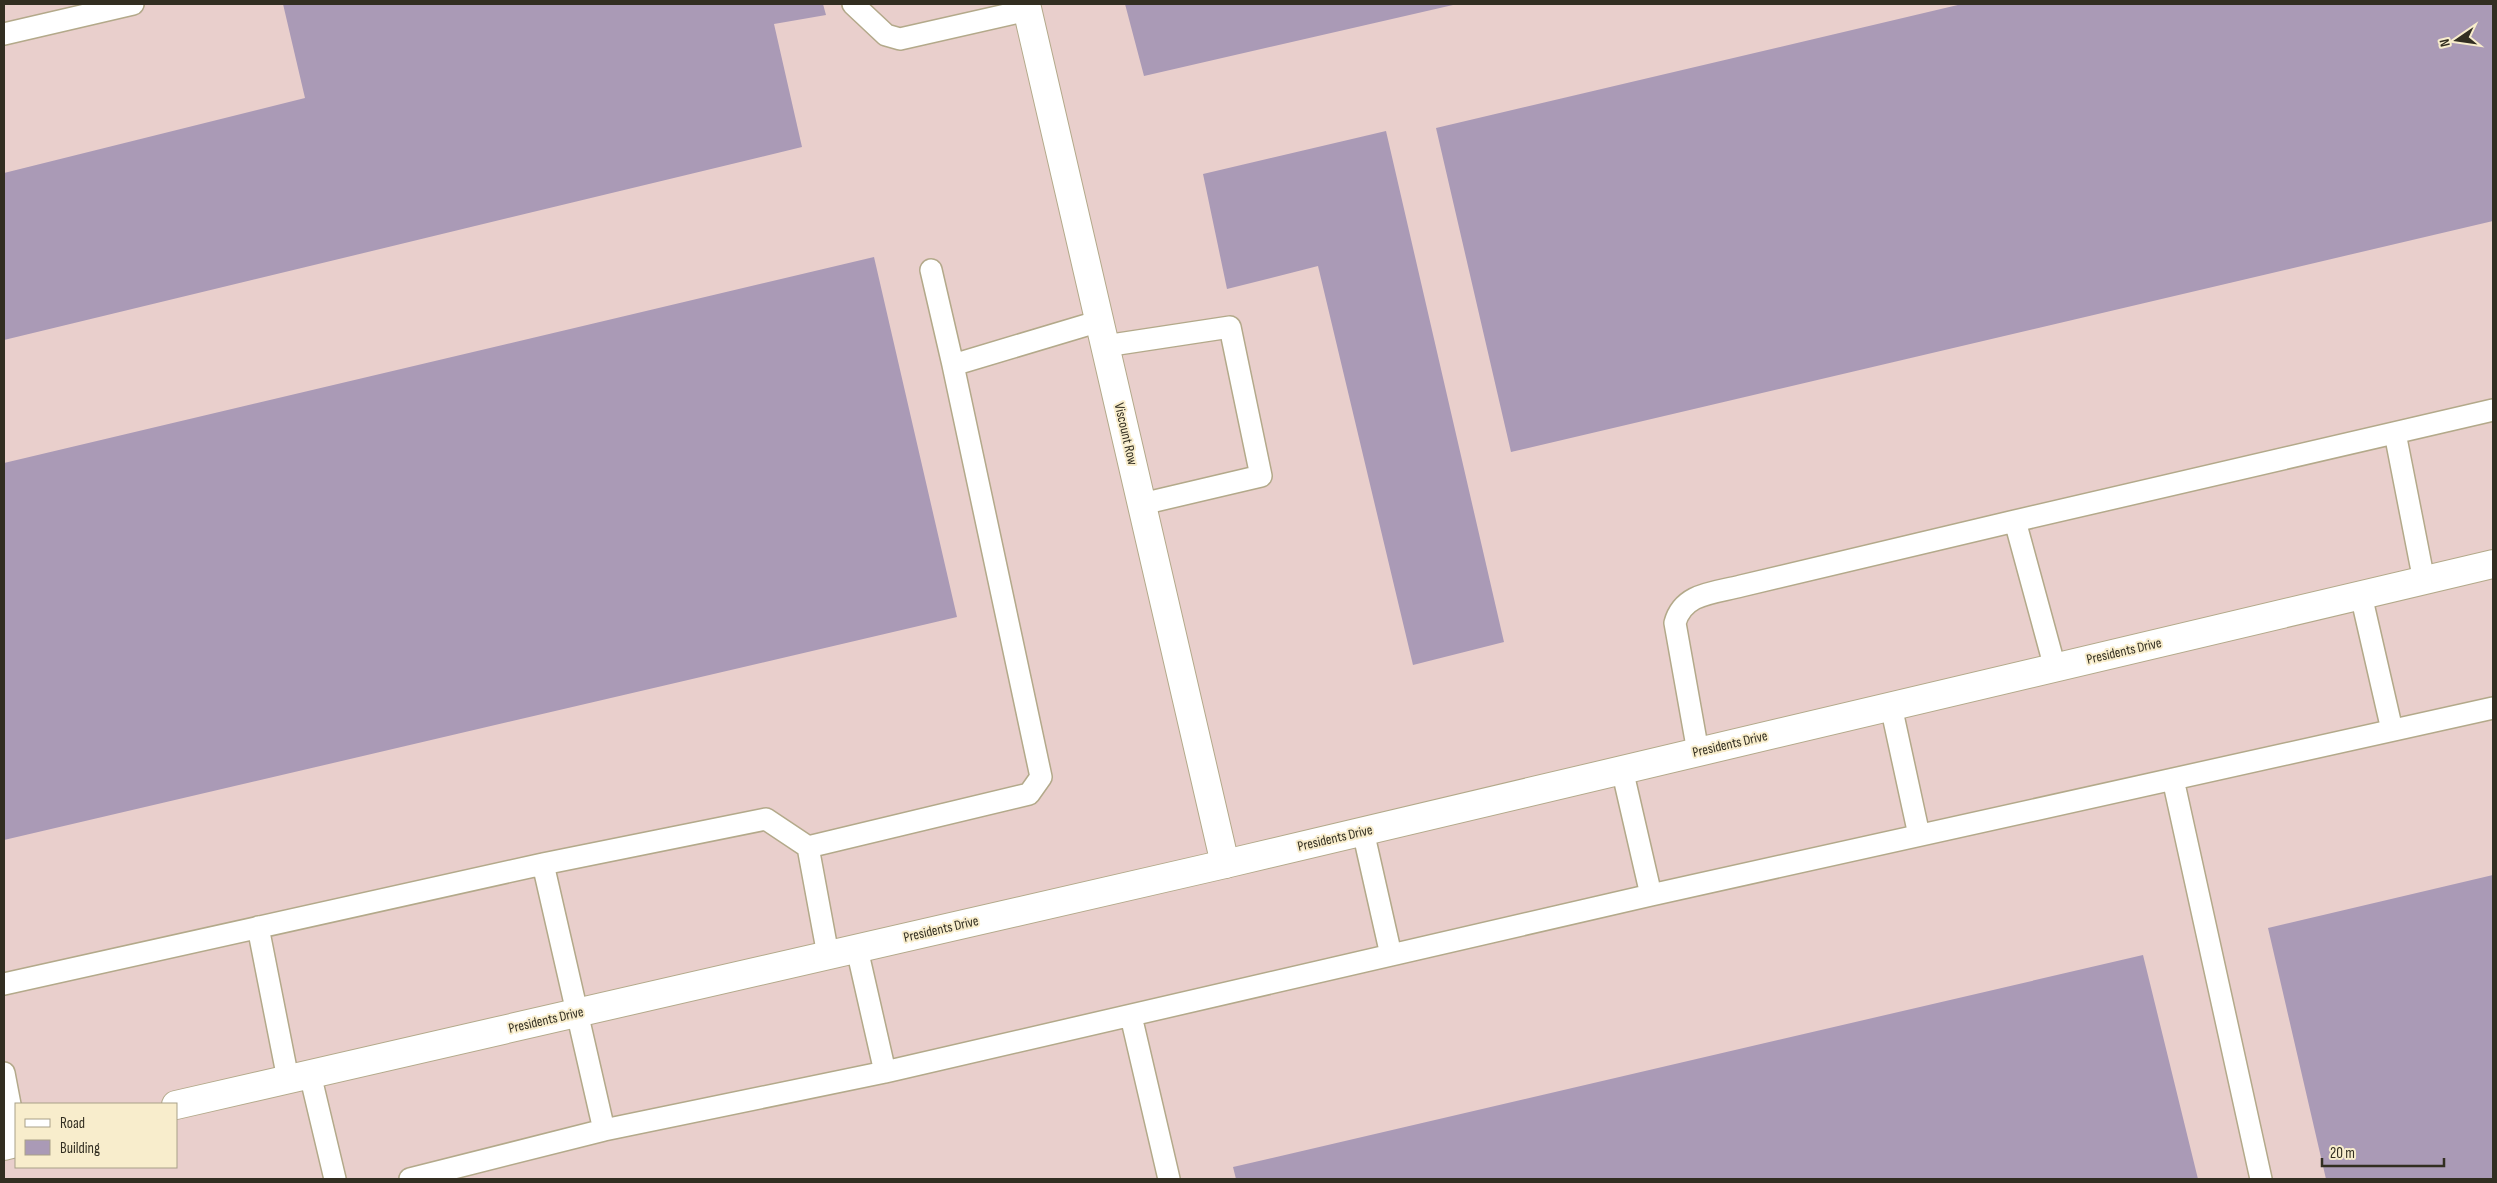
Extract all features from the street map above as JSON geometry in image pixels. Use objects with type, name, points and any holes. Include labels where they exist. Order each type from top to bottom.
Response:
[{"type":"street","name":"Viscount Row","points":[[1027,7],[1225,864]]},
{"type":"street","name":"Presidents Drive","points":[[178,1105],[1225,864],[2493,564]]},
{"type":"lane","points":[[4,34],[99,8],[133,4]]},
{"type":"lane","points":[[853,4],[886,35],[900,39],[1027,7]]},
{"type":"lane","points":[[808,847],[1029,794],[1041,777],[932,270]]},
{"type":"lane","points":[[953,364],[1103,334],[1230,328],[1261,476],[1142,504]]},
{"type":"lane","points":[[1698,752],[1675,624],[1678,612],[1683,605],[1696,598],[2015,521],[2493,410]]},
{"type":"lane","points":[[2395,433],[2424,581]]},
{"type":"lane","points":[[2015,521],[2055,668]]},
{"type":"lane","points":[[2361,595],[2392,730]]},
{"type":"lane","points":[[1890,706],[1919,835]]},
{"type":"lane","points":[[410,1179],[604,1130],[885,1072],[1650,895],[2493,708]]},
{"type":"lane","points":[[1622,770],[1650,895]]},
{"type":"lane","points":[[2173,779],[2261,1179]]},
{"type":"lane","points":[[4,984],[542,864],[766,819],[808,847],[828,955]]},
{"type":"lane","points":[[1363,831],[1391,955]]},
{"type":"lane","points":[[542,864],[604,1130]]},
{"type":"lane","points":[[258,927],[299,1077],[335,1179]]},
{"type":"lane","points":[[857,949],[885,1072]]},
{"type":"lane","points":[[1131,1016],[1168,1179]]},
{"type":"lane","points":[[4,1073],[15,1131]]},
{"type":"shaded area","points":[[4,4],[2493,4],[2493,1179],[4,1179]]},
{"type":"building","points":[[283,4],[823,4],[826,15],[774,24],[802,147],[4,340],[4,173],[305,98]]},
{"type":"building","points":[[1125,4],[1453,4],[1453,5],[1144,76]]},
{"type":"building","points":[[1962,4],[2493,4],[2493,221],[1511,452],[1436,128]]},
{"type":"building","points":[[1386,131],[1504,642],[1413,665],[1318,266],[1227,289],[1203,174]]},
{"type":"building","points":[[874,257],[957,617],[4,840],[4,463]]},
{"type":"building","points":[[2493,875],[2493,1179],[2326,1179],[2268,928]]},
{"type":"building","points":[[2143,955],[2198,1179],[1236,1179],[1233,1167]]}]
